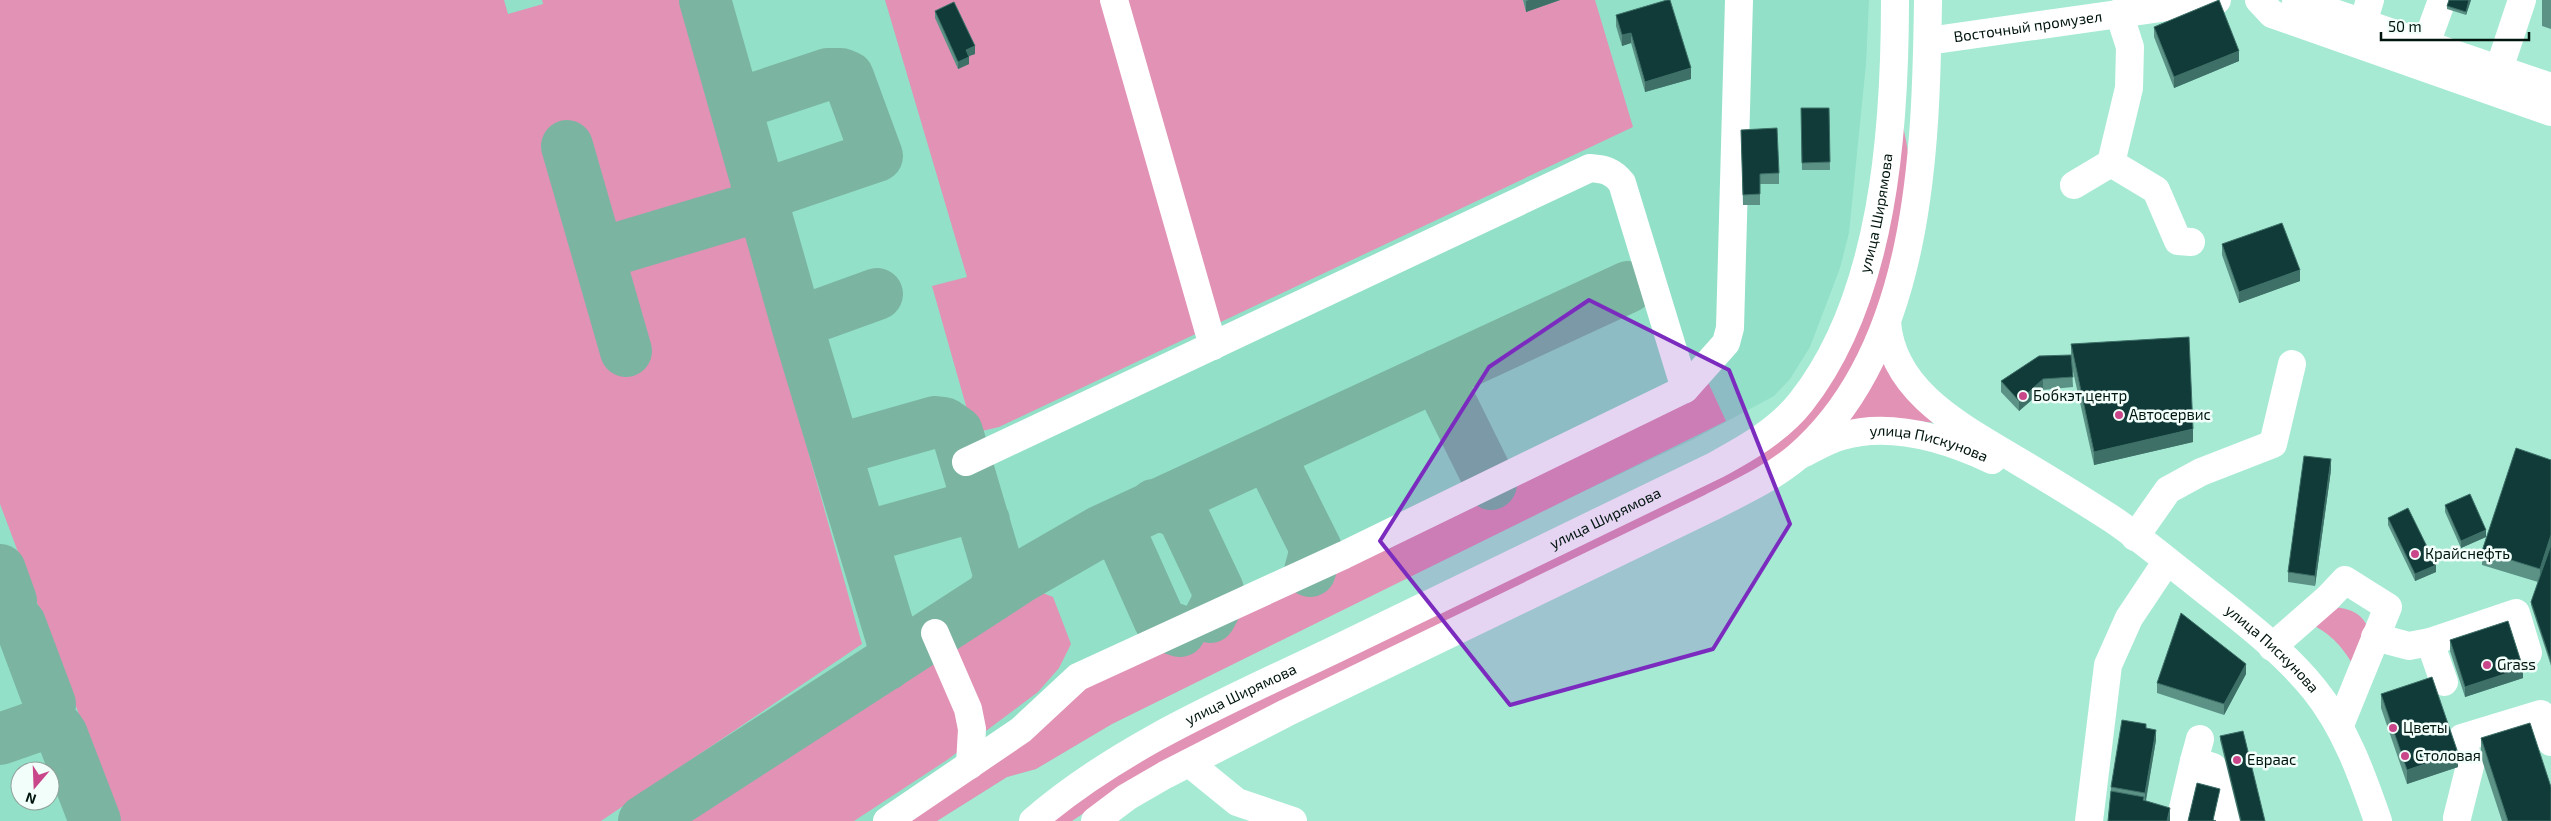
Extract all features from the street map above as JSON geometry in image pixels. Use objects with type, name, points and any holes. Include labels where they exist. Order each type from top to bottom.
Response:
[{"type":"main road","points":[[1114,0],[1213,346]]},
{"type":"main road","points":[[887,821],[1021,730],[1078,677],[1344,555],[1685,390],[1721,350],[1726,343],[1730,328],[1739,0]]},
{"type":"main road","name":"улица Ширямова","points":[[1034,821],[1066,794],[1134,749],[1269,681],[1716,465],[1751,446],[1778,426],[1800,403],[1824,368],[1845,324],[1862,279],[1876,226],[1887,162],[1892,95],[1895,0]]},
{"type":"main road","points":[[1095,821],[1127,797],[1189,763],[1286,713],[1712,507],[1751,487],[1796,457],[1841,409],[1861,376],[1887,322],[1906,252],[1914,212],[1925,97],[1928,0]]},
{"type":"main road","name":"Восточный промузел","points":[[1928,41],[2217,0]]},
{"type":"main road","points":[[2259,0],[2272,14],[2551,112]]},
{"type":"main road","points":[[2296,0],[2366,11],[2426,44],[2551,86]]},
{"type":"main road","points":[[2426,44],[2442,0]]},
{"type":"main road","points":[[2499,69],[2522,0]]},
{"type":"main road","points":[[2074,185],[2111,163],[2129,88],[2130,48],[2119,13]]},
{"type":"main road","points":[[2111,163],[2156,190],[2178,241],[2191,242]]},
{"type":"main road","points":[[966,462],[1590,168],[1604,169],[1615,174],[1622,183],[1685,390]]},
{"type":"main road","name":"улица Пискунова","points":[[1887,322],[1888,341],[1896,361],[1914,385],[1938,409],[1965,429],[2113,520],[2135,536],[2247,624],[2314,688],[2340,724],[2370,817]]},
{"type":"main road","points":[[2135,536],[2168,490],[2201,472],[2273,444],[2292,364]]},
{"type":"main road","name":"улица Пискунова","points":[[1796,457],[1840,436],[1860,432],[1894,432],[1932,438],[1989,459],[2113,520]]},
{"type":"main road","points":[[2089,821],[2108,665],[2129,618],[2167,561]]},
{"type":"main road","points":[[2272,647],[2328,598],[2345,580],[2388,608],[2340,724]]},
{"type":"main road","points":[[2375,637],[2409,646],[2430,642],[2516,613],[2528,653]]},
{"type":"main road","points":[[935,633],[968,709],[972,729],[970,765]]},
{"type":"main road","points":[[2430,642],[2444,682]]},
{"type":"main road","points":[[2455,820],[2470,766],[2462,738],[2541,714],[2551,742]]},
{"type":"main road","points":[[2180,821],[2197,750],[2213,767],[2229,821]]},
{"type":"main road","points":[[1189,763],[1237,802],[1293,821]]},
{"type":"highlighted area","points":[[1589,300],[1729,370],[1790,524],[1713,649],[1510,705],[1380,541],[1489,367]]},
{"type":"shaded area","points":[[0,0],[1869,0],[1866,64],[1849,233],[1840,268],[1810,347],[1790,379],[1774,396],[1694,439],[1515,524],[1112,724],[1036,769],[1007,777],[937,821],[0,821]]},
{"type":"shaded area","points":[[0,0],[504,0],[508,14],[543,4],[542,0],[682,0],[739,197],[613,241],[577,123],[545,135],[615,372],[649,363],[620,259],[743,218],[862,644],[601,821],[119,821],[0,504]]},
{"type":"shaded area","points":[[885,0],[1523,0],[1526,11],[1560,0],[1595,0],[1633,127],[999,427],[982,431],[972,427],[932,286],[967,277]]},
{"type":"shaded area","points":[[1901,117],[1908,151],[1909,171],[1899,228],[1875,314],[1851,369],[1836,394],[1813,426],[1783,452],[1758,469],[1144,773],[1072,821],[1049,821],[1132,760],[1722,477],[1759,455],[1779,440],[1809,411]]},
{"type":"shaded area","points":[[1880,364],[1886,364],[1936,423],[1908,420],[1850,420],[1849,416]]},
{"type":"shaded area","points":[[1707,380],[1726,421],[1112,724],[1036,769],[1007,777],[937,821],[891,821],[1065,697]]},
{"type":"shaded area","points":[[1035,590],[1053,597],[1071,644],[1059,668],[1038,692],[947,760],[854,821],[686,821]]},
{"type":"shaded area","points":[[2334,607],[2354,612],[2362,618],[2368,627],[2354,667],[2346,653],[2336,642],[2311,624]]},
{"type":"building","points":[[1670,0],[1691,68],[1645,82],[1631,33],[1622,35],[1616,15]]},
{"type":"building","points":[[2219,0],[2239,51],[2174,77],[2154,27]]},
{"type":"building","points":[[2449,0],[2469,0],[2466,12],[2447,6]]},
{"type":"building","points":[[954,2],[975,46],[966,50],[969,57],[958,62],[935,11]]},
{"type":"building","points":[[1801,108],[1829,108],[1830,162],[1802,163]]},
{"type":"building","points":[[1777,128],[1779,173],[1760,174],[1760,194],[1743,195],[1741,130]]},
{"type":"building","points":[[2282,223],[2300,270],[2239,292],[2222,244]]},
{"type":"building","points":[[2189,337],[2193,429],[2094,452],[2071,344]]},
{"type":"building","points":[[2071,355],[2073,377],[2043,379],[2019,401],[2001,381],[2039,356]]},
{"type":"building","points":[[2516,448],[2551,460],[2551,535],[2540,569],[2482,551]]},
{"type":"building","points":[[2304,456],[2331,459],[2315,576],[2288,572]]},
{"type":"building","points":[[2470,494],[2486,530],[2461,541],[2445,505]]},
{"type":"building","points":[[2408,508],[2436,565],[2415,574],[2388,518]]},
{"type":"building","points":[[2551,545],[2551,662],[2531,602]]},
{"type":"building","points":[[2181,613],[2246,664],[2224,704],[2157,683]]},
{"type":"building","name":"Grass","points":[[2508,621],[2523,668],[2465,687],[2450,640]]},
{"type":"building","points":[[2432,677],[2458,753],[2407,770],[2381,694]]},
{"type":"building","points":[[2122,720],[2146,724],[2146,728],[2156,730],[2145,793],[2111,787]]},
{"type":"building","points":[[2530,723],[2551,787],[2551,821],[2508,821],[2481,738]]},
{"type":"building","points":[[2243,731],[2265,821],[2241,821],[2220,736]]},
{"type":"building","points":[[2197,783],[2220,789],[2213,820],[2216,821],[2188,821]]},
{"type":"building","points":[[2111,791],[2144,797],[2143,800],[2170,808],[2167,821],[2108,821]]},
{"type":"taxiway","points":[[705,0],[800,335],[891,636],[893,651],[886,665]]},
{"type":"taxiway","points":[[731,89],[743,101],[828,74],[841,74],[848,77],[877,156],[774,191],[764,188],[755,175]]},
{"type":"taxiway","points":[[567,146],[626,351]]},
{"type":"taxiway","points":[[599,254],[763,205]]},
{"type":"taxiway","points":[[644,821],[1021,577],[1101,531],[1628,287]]},
{"type":"taxiway","points":[[800,335],[802,326],[808,319],[877,294]]},
{"type":"taxiway","points":[[1437,375],[1491,484]]},
{"type":"taxiway","points":[[831,436],[847,447],[935,422],[944,423],[957,432],[1000,577],[992,596]]},
{"type":"taxiway","points":[[1269,455],[1316,549],[1310,571]]},
{"type":"taxiway","points":[[1154,505],[1171,509],[1183,516],[1218,590],[1217,604],[1210,617]]},
{"type":"taxiway","points":[[859,529],[872,535],[961,510],[967,510],[984,521]]},
{"type":"taxiway","points":[[1101,531],[1114,535],[1125,543],[1159,619],[1165,626],[1180,631]]},
{"type":"taxiway","points":[[0,570],[11,601],[10,610],[0,615]]},
{"type":"taxiway","points":[[0,739],[43,724],[48,720],[50,704],[20,624],[14,617],[5,613]]},
{"type":"taxiway","points":[[43,724],[58,729],[62,735],[95,821]]},
{"type":"place","name":"Бобкэт центр","points":[[2023,396]]},
{"type":"place","name":"Автосервис","points":[[2119,415]]},
{"type":"place","name":"Крайснефть","points":[[2415,554]]},
{"type":"place","name":"Grass","points":[[2487,665]]},
{"type":"place","name":"Цветы","points":[[2393,728]]},
{"type":"place","name":"Столовая","points":[[2405,756]]},
{"type":"place","name":"Евраас","points":[[2237,760]]}]
